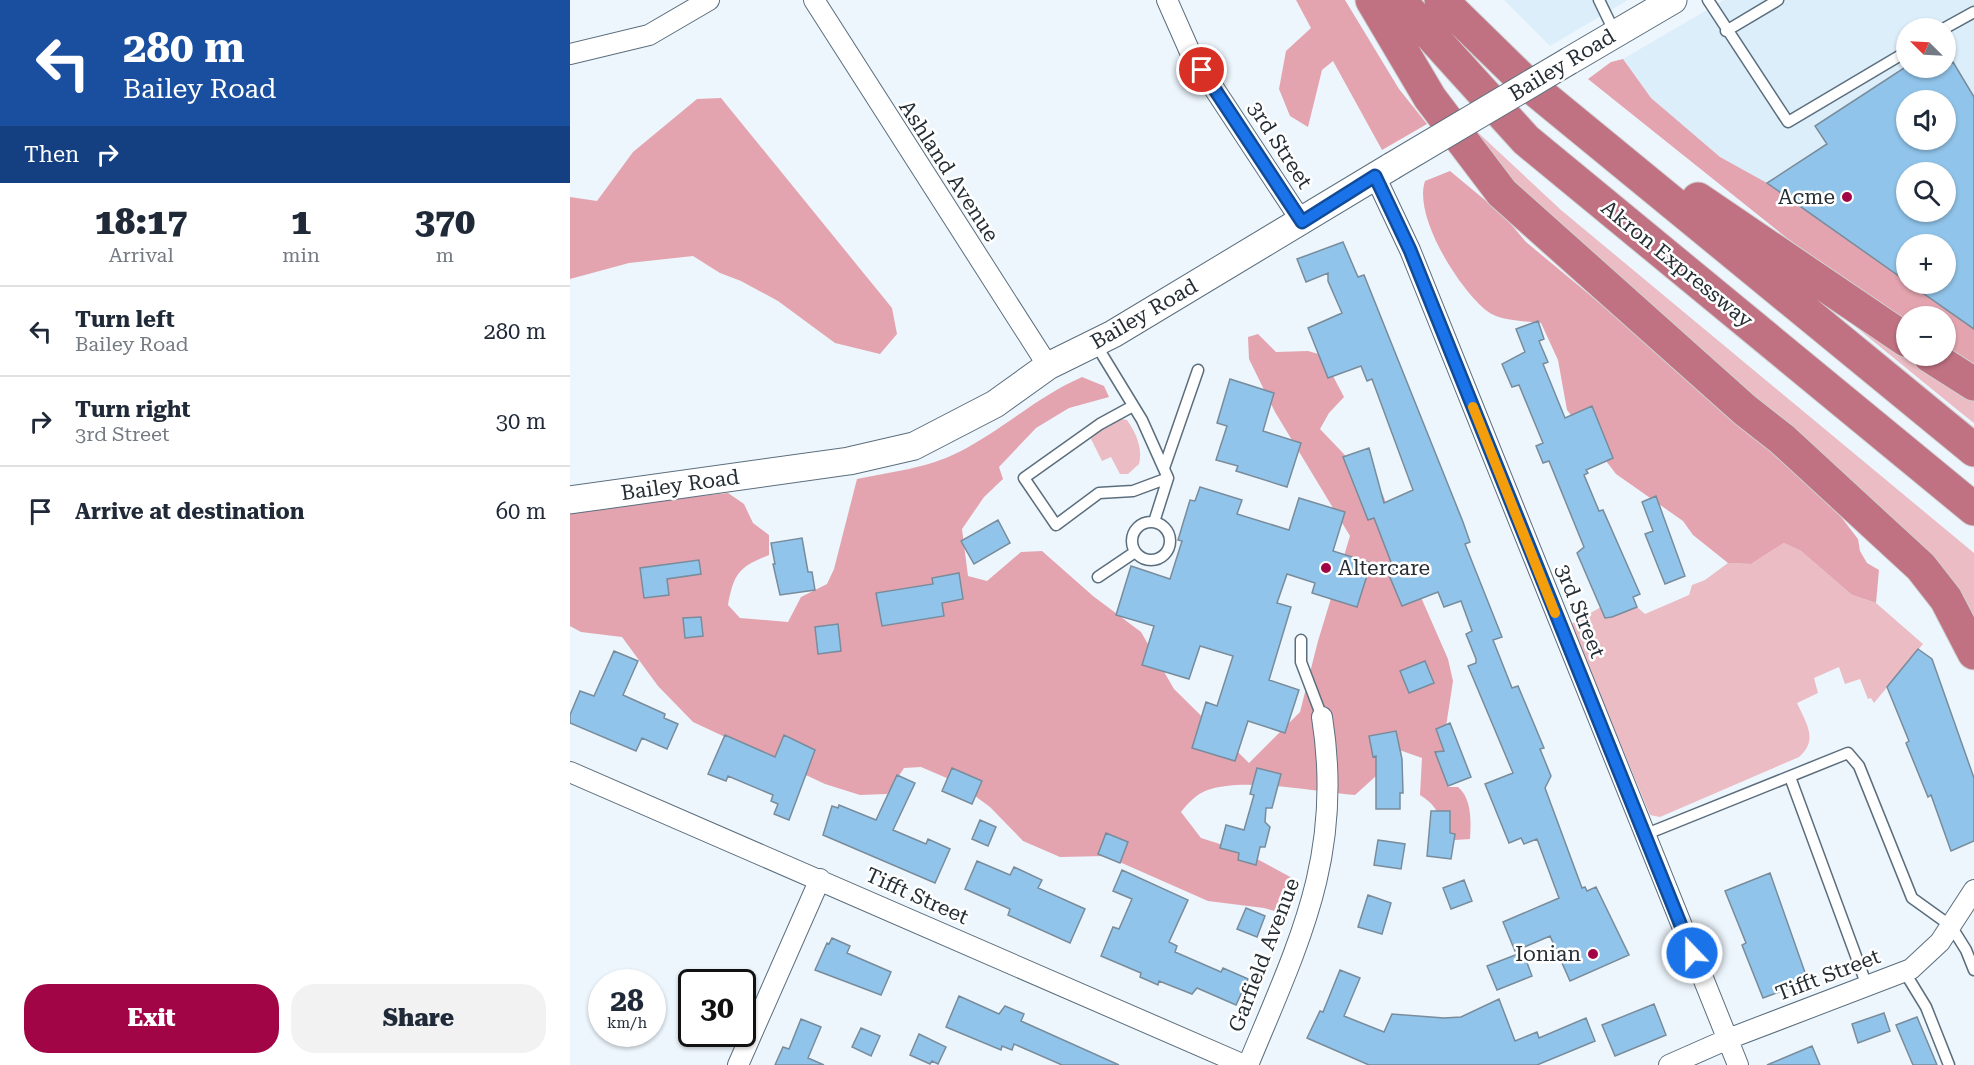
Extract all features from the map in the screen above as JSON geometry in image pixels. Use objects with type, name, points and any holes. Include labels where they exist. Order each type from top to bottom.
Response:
[{"type":"highway","points":[[1372,0],[1430,98],[1502,193],[1745,410],[1782,439],[1921,567],[1946,599],[1974,653]]},
{"type":"highway","name":"Akron Expressway","points":[[1399,0],[1526,140],[1974,509]]},
{"type":"highway","name":"Akron Expressway","points":[[1441,0],[1523,80],[1974,450]]},
{"type":"highway","points":[[1523,80],[1896,333]]},
{"type":"highway","points":[[1946,366],[1974,384]]},
{"type":"street","points":[[570,54],[649,35],[709,0]]},
{"type":"street","name":"Ashland Avenue","points":[[814,0],[976,258],[1048,366]]},
{"type":"street","name":"3rd Street","points":[[1167,0],[1190,52],[1302,222]]},
{"type":"street","name":"Bailey Road","points":[[570,500],[892,453],[933,438],[995,404],[1048,366],[1095,343],[1302,222],[1383,171],[1672,0]]},
{"type":"street","name":"3rd Street","points":[[1383,171],[1410,250],[1738,1065]]},
{"type":"street","name":"Garfield Avenue","points":[[1246,1065],[1298,947],[1317,887],[1327,833],[1327,749],[1322,717]]},
{"type":"street","name":"Tifft Street","points":[[570,772],[1246,1065]]},
{"type":"street","points":[[738,1065],[820,879]]},
{"type":"street","name":"Tifft Street","points":[[1669,1065],[1728,1039],[1904,971],[1926,957],[1951,926],[1974,890]]},
{"type":"lane","points":[[1599,0],[1615,33]]},
{"type":"lane","points":[[1708,0],[1726,31],[1788,122],[1896,58]]},
{"type":"lane","points":[[1726,31],[1779,0]]},
{"type":"lane","points":[[1956,22],[1974,12]]},
{"type":"lane","points":[[1095,343],[1132,406],[1166,473]]},
{"type":"lane","points":[[1154,522],[1166,473],[1198,370]]},
{"type":"lane","points":[[1132,406],[1100,424],[1024,478],[1056,525],[1099,493],[1133,491],[1166,473]]},
{"type":"lane","points":[[1154,522],[1168,533],[1167,550],[1163,555],[1152,560],[1145,559],[1135,552],[1133,533],[1142,524],[1154,522]]},
{"type":"lane","points":[[1098,577],[1135,552]]},
{"type":"lane","points":[[1301,640],[1301,662],[1322,717]]},
{"type":"lane","points":[[1644,835],[1848,753],[1859,766],[1912,898],[1951,926],[1966,950],[1974,970]]},
{"type":"lane","points":[[1790,777],[1867,986]]},
{"type":"lane","points":[[1904,971],[1926,1007],[1949,1065]]},
{"type":"shaded area","points":[[1296,0],[1345,0],[1399,89],[1427,124],[1382,150],[1333,61],[1322,70],[1308,127],[1290,116],[1279,89],[1286,51],[1311,28]]},
{"type":"shaded area","points":[[1504,0],[1628,0],[1550,46]]},
{"type":"shaded area","points":[[1724,0],[1974,0],[1974,341],[1956,325],[1956,306],[1927,306],[1910,294],[1956,294],[1956,234],[1896,234],[1896,284],[1638,98],[1623,59]]},
{"type":"shaded area","points":[[1623,59],[1651,98],[1720,157],[1767,183],[1896,274],[1896,294],[1924,294],[1941,306],[1896,306],[1896,314],[1788,239],[1588,79],[1611,62]]},
{"type":"shaded area","points":[[721,98],[892,308],[897,334],[880,354],[835,343],[778,301],[741,281],[720,273],[693,256],[629,263],[570,279],[570,197],[597,201],[633,152],[697,99]]},
{"type":"shaded area","points":[[1442,99],[1561,210],[1974,553],[1974,632],[1523,202]]},
{"type":"shaded area","points":[[1450,171],[1503,215],[1526,242],[1679,369],[1832,505],[1858,539],[1860,551],[1867,563],[1879,570],[1876,603],[1852,595],[1801,551],[1784,543],[1751,564],[1728,563],[1693,535],[1683,521],[1616,474],[1567,410],[1558,360],[1541,323],[1505,319],[1487,311],[1464,286],[1441,251],[1432,232],[1423,196],[1425,181]]},
{"type":"shaded area","points":[[1824,301],[1896,348],[1896,360]]},
{"type":"shaded area","points":[[1956,316],[1974,329],[1974,366],[1956,354]]},
{"type":"shaded area","points":[[1258,334],[1276,352],[1308,351],[1322,355],[1344,397],[1329,413],[1320,429],[1383,495],[1420,595],[1448,659],[1453,681],[1445,733],[1448,787],[1458,787],[1466,798],[1470,818],[1470,839],[1455,840],[1445,829],[1434,807],[1420,795],[1422,758],[1388,746],[1376,776],[1355,795],[1278,786],[1238,785],[1205,791],[1192,800],[1181,812],[1201,838],[1242,851],[1296,880],[1285,914],[1264,908],[1208,901],[1106,856],[1060,857],[1023,841],[990,807],[956,782],[921,767],[904,768],[887,794],[860,795],[825,784],[693,722],[658,686],[622,637],[581,632],[570,626],[570,510],[728,493],[744,504],[753,523],[769,535],[769,555],[751,563],[740,572],[733,585],[728,605],[740,618],[788,622],[801,597],[827,584],[834,569],[857,479],[909,469],[959,452],[1050,394],[1082,377],[1104,386],[1109,397],[1069,408],[1036,428],[999,467],[1003,479],[984,497],[962,529],[968,576],[987,581],[1021,552],[1042,551],[1093,596],[1141,632],[1174,689],[1249,763],[1300,712],[1318,641],[1350,536],[1275,412],[1249,359],[1248,337]]},
{"type":"shaded area","points":[[1904,366],[1923,366],[1974,399],[1974,423]]},
{"type":"shaded area","points":[[1122,419],[1127,420],[1133,430],[1140,452],[1139,464],[1128,474],[1120,474],[1111,457],[1102,461],[1091,439],[1093,435]]},
{"type":"shaded area","points":[[1784,543],[1801,551],[1852,595],[1876,603],[1923,644],[1874,703],[1871,698],[1868,699],[1860,679],[1845,684],[1839,667],[1814,678],[1818,693],[1797,703],[1807,724],[1810,738],[1805,751],[1799,757],[1660,817],[1650,815],[1571,624],[1601,607],[1606,618],[1637,607],[1645,614],[1689,595],[1692,585],[1705,580],[1728,563],[1751,564]]},
{"type":"building","name":"Acme","points":[[1956,67],[1974,97],[1974,329],[1956,316],[1956,306],[1941,306],[1924,294],[1956,294],[1956,234],[1896,234],[1896,274],[1767,183],[1827,144],[1815,126],[1896,73],[1896,78],[1956,78]]},
{"type":"building","points":[[1343,242],[1358,277],[1364,275],[1463,522],[1470,542],[1465,544],[1502,637],[1493,640],[1512,688],[1518,686],[1544,748],[1540,749],[1551,776],[1545,788],[1582,888],[1585,887],[1587,891],[1596,887],[1629,955],[1570,981],[1550,936],[1515,951],[1503,922],[1559,898],[1537,839],[1524,844],[1521,838],[1509,843],[1485,784],[1513,773],[1468,666],[1476,663],[1476,659],[1466,634],[1472,631],[1461,601],[1444,607],[1438,592],[1402,606],[1386,568],[1394,570],[1374,518],[1368,520],[1343,457],[1369,448],[1384,503],[1413,490],[1372,379],[1367,381],[1361,366],[1328,378],[1308,328],[1342,313],[1328,281],[1328,273],[1306,282],[1297,259]]},
{"type":"building","points":[[1538,321],[1544,339],[1539,341],[1548,362],[1543,364],[1565,418],[1592,406],[1613,458],[1586,470],[1588,473],[1584,475],[1599,511],[1603,510],[1640,594],[1633,597],[1637,607],[1612,617],[1605,618],[1577,553],[1584,547],[1549,461],[1543,463],[1536,446],[1543,443],[1519,385],[1512,387],[1502,364],[1525,352],[1516,329]]},
{"type":"building","points":[[1230,379],[1274,393],[1263,431],[1301,443],[1287,487],[1236,471],[1238,466],[1216,460],[1227,426],[1217,423]]},
{"type":"building","name":"Altercare","points":[[1200,487],[1242,500],[1237,514],[1289,530],[1299,498],[1345,512],[1333,551],[1371,563],[1357,607],[1312,593],[1315,583],[1287,574],[1277,603],[1291,607],[1269,680],[1299,690],[1285,733],[1248,721],[1235,761],[1192,748],[1206,702],[1217,706],[1233,656],[1200,646],[1189,679],[1142,665],[1154,626],[1116,615],[1131,566],[1170,579],[1182,541],[1178,540],[1190,500],[1195,501]]},
{"type":"building","points":[[1656,496],[1685,576],[1665,584],[1645,534],[1653,531],[1642,502]]},
{"type":"building","points":[[998,520],[1010,543],[974,564],[961,541]]},
{"type":"building","points":[[802,538],[808,572],[812,572],[815,590],[780,595],[771,543]]},
{"type":"building","points":[[699,560],[701,574],[667,579],[669,595],[644,598],[640,568]]},
{"type":"building","points":[[959,573],[963,599],[942,603],[944,616],[882,626],[876,593],[933,584],[932,578]]},
{"type":"building","points":[[701,617],[703,636],[685,638],[683,618]]},
{"type":"building","points":[[838,624],[841,651],[818,654],[815,627]]},
{"type":"building","points":[[1918,649],[1932,659],[1974,778],[1974,841],[1951,851],[1931,795],[1928,797],[1906,743],[1909,741],[1887,687]]},
{"type":"building","points":[[614,651],[638,661],[623,695],[665,714],[664,718],[678,724],[667,749],[642,738],[636,751],[570,723],[570,715],[580,691],[594,696]]},
{"type":"building","points":[[1425,661],[1434,683],[1409,693],[1400,671]]},
{"type":"building","points":[[1450,723],[1471,777],[1448,786],[1435,752],[1444,751],[1436,729]]},
{"type":"building","points":[[1396,731],[1402,759],[1403,793],[1400,793],[1400,809],[1376,809],[1376,756],[1373,757],[1369,736]]},
{"type":"building","points":[[725,735],[775,757],[784,735],[815,750],[789,820],[774,814],[778,804],[771,801],[773,795],[728,776],[726,781],[708,774]]},
{"type":"building","points":[[952,768],[982,781],[972,804],[942,791]]},
{"type":"building","points":[[1257,768],[1281,774],[1272,808],[1266,808],[1265,822],[1270,827],[1265,847],[1260,847],[1256,865],[1238,860],[1239,853],[1220,848],[1226,825],[1244,830],[1254,795],[1250,794]]},
{"type":"building","points":[[897,775],[915,783],[893,830],[926,844],[928,839],[950,849],[935,883],[823,835],[832,806],[838,808],[839,805],[876,820]]},
{"type":"building","points":[[1431,811],[1450,811],[1450,833],[1455,834],[1451,859],[1427,856]]},
{"type":"building","points":[[980,820],[996,827],[988,846],[972,839]]},
{"type":"building","points":[[1106,833],[1128,842],[1120,863],[1098,854]]},
{"type":"building","points":[[1378,840],[1405,844],[1401,869],[1374,865]]},
{"type":"building","points":[[977,861],[1010,875],[1014,867],[1042,880],[1038,888],[1085,909],[1070,943],[1008,915],[1010,909],[965,889]]},
{"type":"building","points":[[1122,870],[1188,900],[1169,942],[1177,946],[1175,952],[1221,972],[1223,968],[1248,979],[1236,1005],[1197,988],[1192,994],[1159,981],[1158,985],[1140,977],[1141,973],[1101,956],[1113,927],[1119,929],[1132,899],[1113,891]]},
{"type":"building","points":[[1770,873],[1808,981],[1763,998],[1742,945],[1746,943],[1725,891]]},
{"type":"building","points":[[1464,880],[1472,901],[1451,909],[1443,888]]},
{"type":"building","points":[[1368,895],[1391,903],[1382,934],[1358,927]]},
{"type":"building","points":[[1246,908],[1265,916],[1257,937],[1237,929]]},
{"type":"building","points":[[832,938],[850,946],[847,953],[891,972],[881,995],[815,970],[827,943],[829,944]]},
{"type":"building","points":[[1523,952],[1532,976],[1497,990],[1487,966]]},
{"type":"building","points":[[1340,970],[1360,978],[1344,1016],[1384,1032],[1392,1014],[1461,1017],[1499,999],[1515,1041],[1537,1032],[1539,1038],[1586,1018],[1595,1041],[1537,1065],[1369,1065],[1307,1038],[1320,1011],[1323,1012]]},
{"type":"building","points":[[959,996],[999,1014],[1005,1006],[1024,1014],[1021,1021],[1119,1065],[1062,1065],[1014,1044],[1012,1050],[1002,1046],[1001,1050],[946,1027]]},
{"type":"building","points":[[1654,1004],[1666,1035],[1615,1056],[1602,1025]]},
{"type":"building","points":[[1884,1013],[1890,1031],[1858,1043],[1852,1024]]},
{"type":"building","points":[[1917,1017],[1937,1065],[1913,1065],[1896,1025]]},
{"type":"building","points":[[801,1019],[821,1027],[808,1058],[824,1065],[775,1065],[783,1047],[789,1049]]},
{"type":"building","points":[[861,1028],[880,1036],[871,1056],[852,1047]]},
{"type":"building","points":[[919,1034],[946,1047],[938,1064],[932,1061],[930,1064],[910,1055]]},
{"type":"building","points":[[1812,1046],[1820,1065],[1767,1065]]},
{"type":"slow traffic","points":[[1473,407],[1555,613]]},
{"type":"place","name":"Acme","points":[[1847,197]]},
{"type":"place","name":"Altercare","points":[[1326,568]]},
{"type":"place","name":"Ionian","points":[[1593,954]]},
{"type":"route","points":[[1202,70],[1302,222],[1375,176],[1410,250],[1692,953]]}]
